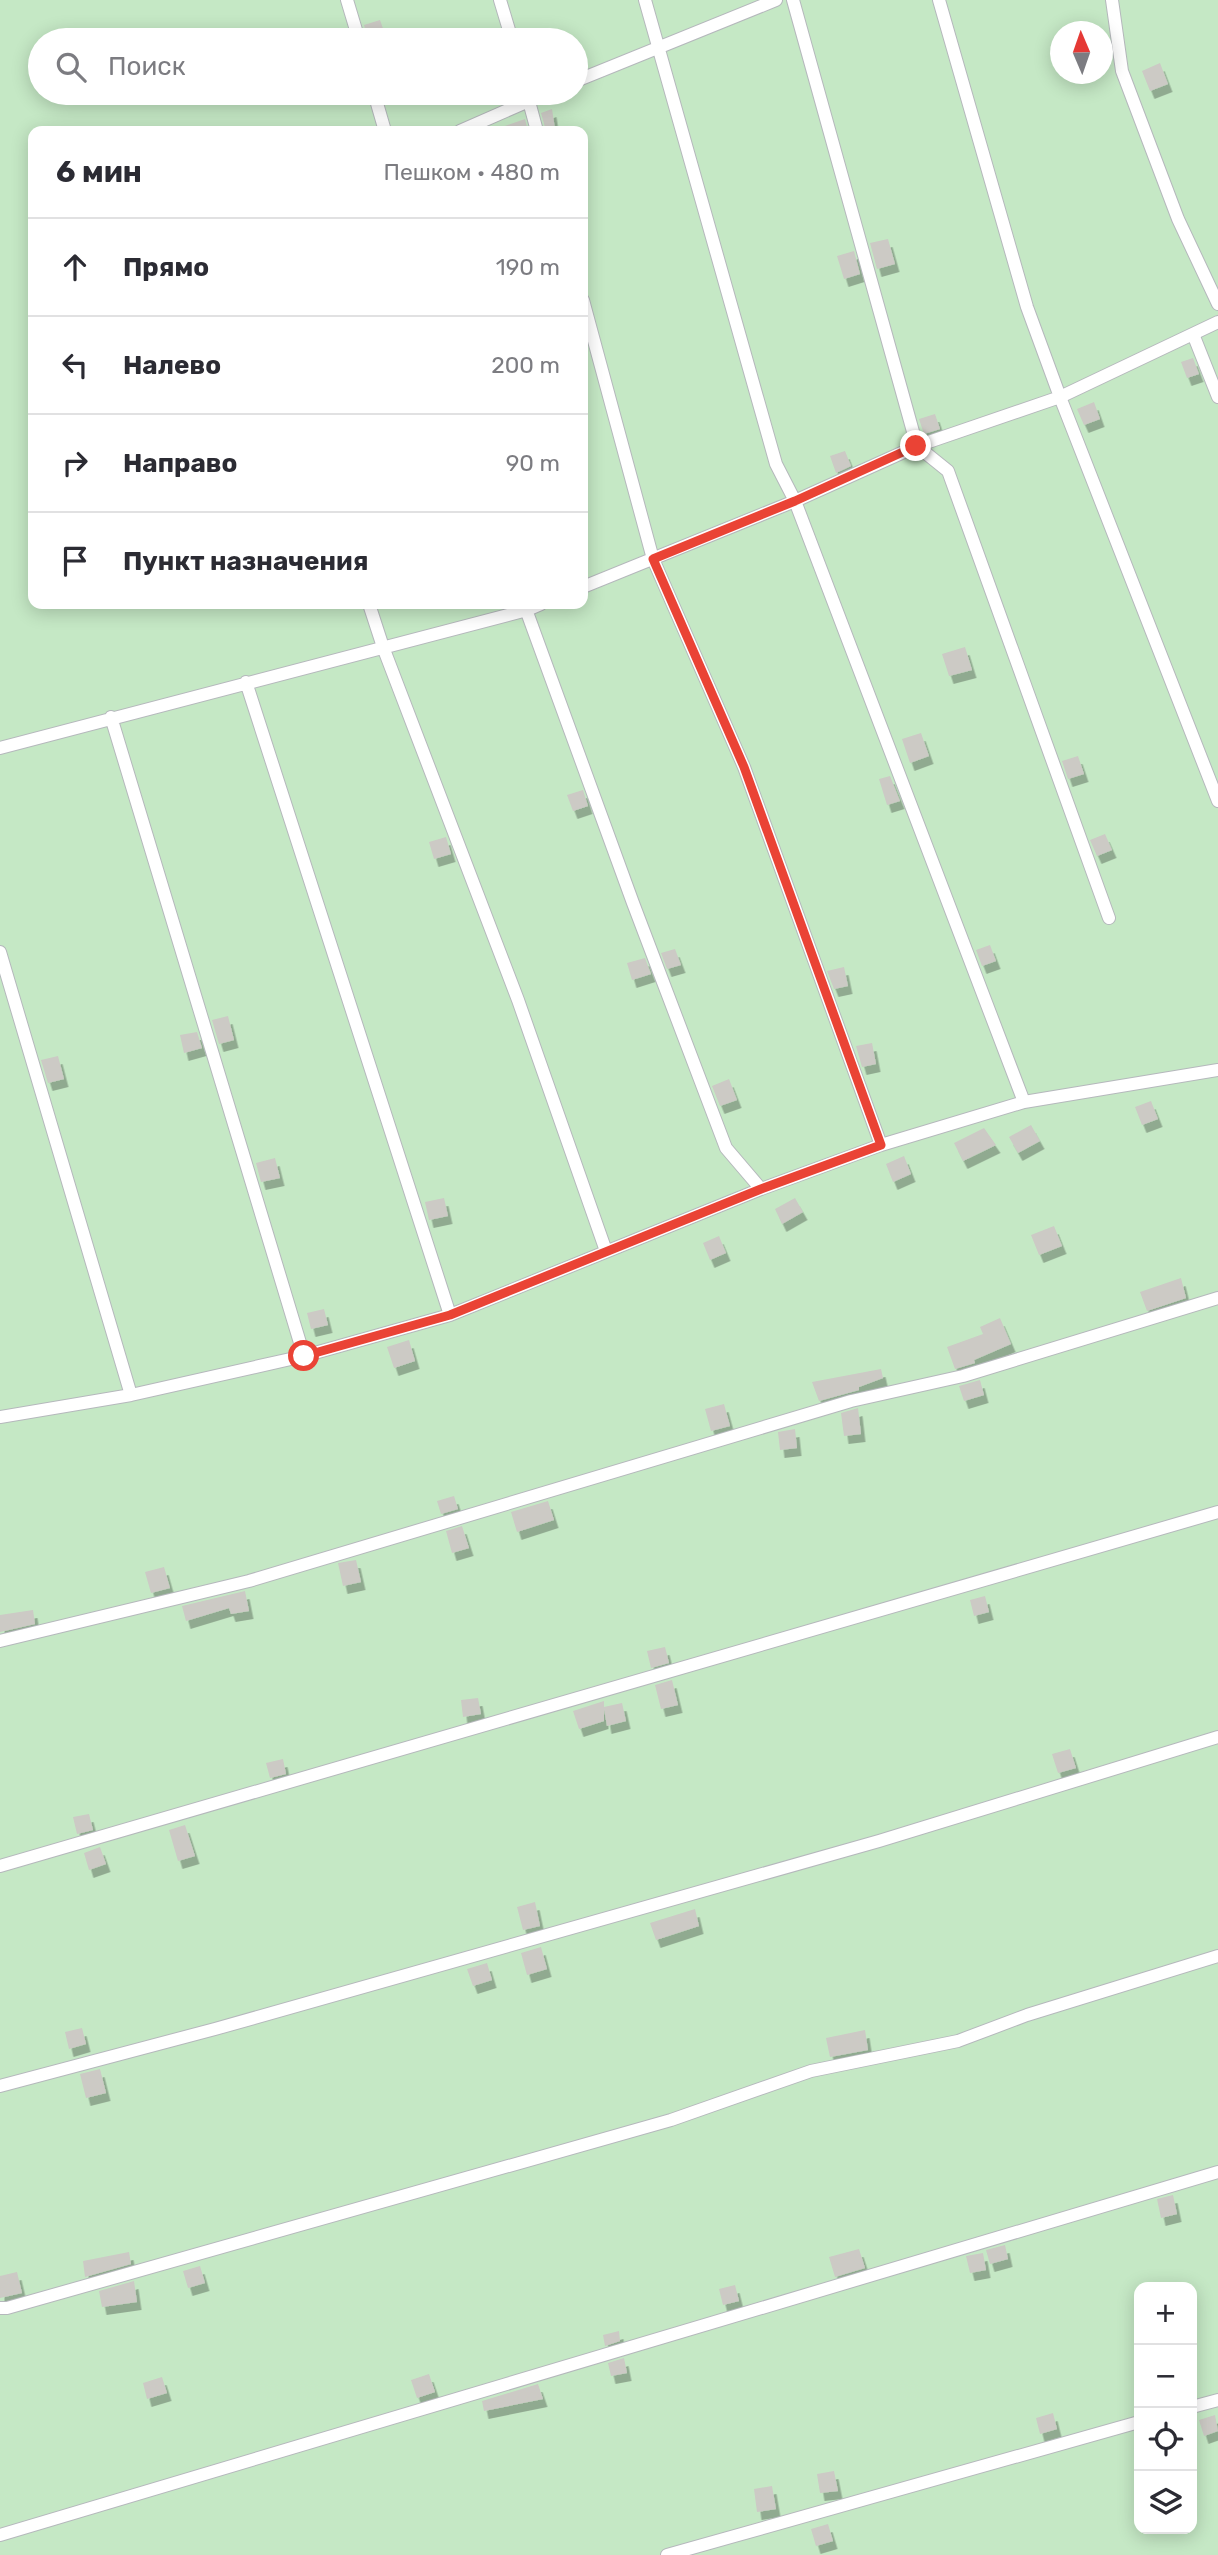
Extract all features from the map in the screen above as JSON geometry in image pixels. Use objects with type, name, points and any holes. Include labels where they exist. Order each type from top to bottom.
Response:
[{"type":"lane","points":[[347,0],[355,28]]},
{"type":"lane","points":[[500,0],[508,28]]},
{"type":"lane","points":[[645,0],[776,464],[795,501],[1024,1102]]},
{"type":"lane","points":[[588,76],[776,0]]},
{"type":"lane","points":[[793,0],[916,446],[948,471],[1109,918]]},
{"type":"lane","points":[[939,0],[1027,307],[1218,801]]},
{"type":"lane","points":[[1112,0],[1122,71],[1178,219],[1218,304]]},
{"type":"lane","points":[[377,105],[384,126]]},
{"type":"lane","points":[[470,126],[512,105]]},
{"type":"lane","points":[[530,105],[536,126]]},
{"type":"lane","points":[[588,318],[653,559],[744,767],[881,1145]]},
{"type":"lane","points":[[588,585],[795,501],[916,446],[1060,397],[1218,322]]},
{"type":"lane","points":[[1193,334],[1218,397]]},
{"type":"lane","points":[[371,609],[518,1000],[606,1251]]},
{"type":"lane","points":[[0,748],[519,609]]},
{"type":"lane","points":[[527,609],[633,903],[726,1148],[761,1189]]},
{"type":"lane","points":[[246,681],[450,1315]]},
{"type":"lane","points":[[111,718],[304,1356]]},
{"type":"lane","points":[[0,952],[131,1395]]},
{"type":"lane","points":[[0,1417],[131,1395],[304,1356],[450,1315],[761,1189],[881,1145],[1024,1102],[1218,1070]]},
{"type":"lane","points":[[0,1641],[249,1581],[851,1401],[963,1376],[1218,1298]]},
{"type":"lane","points":[[0,1866],[1218,1512]]},
{"type":"lane","points":[[0,2086],[215,2029],[879,1841],[1218,1737]]},
{"type":"lane","points":[[0,2308],[671,2120],[811,2071],[958,2041],[1027,2015],[1218,1956]]},
{"type":"lane","points":[[0,2535],[1218,2172]]},
{"type":"lane","points":[[1197,2406],[1218,2400]]},
{"type":"lane","points":[[667,2555],[1134,2423]]},
{"type":"green space","points":[[0,0],[1218,0],[1218,2555],[0,2555]]},
{"type":"building","points":[[380,20],[383,28],[365,28],[364,25]]},
{"type":"building","points":[[1160,63],[1168,84],[1150,91],[1142,71]]},
{"type":"building","points":[[552,109],[555,126],[545,126],[541,113]]},
{"type":"building","points":[[525,119],[527,126],[505,126]]},
{"type":"building","points":[[888,239],[895,264],[877,269],[870,243]]},
{"type":"building","points":[[854,251],[860,274],[844,279],[837,256]]},
{"type":"building","points":[[1193,358],[1199,374],[1187,378],[1181,362]]},
{"type":"building","points":[[1094,402],[1100,419],[1084,425],[1077,409]]},
{"type":"building","points":[[935,414],[940,429],[924,434],[919,419]]},
{"type":"building","points":[[845,451],[851,466],[836,473],[830,456]]},
{"type":"building","points":[[965,647],[972,670],[949,676],[942,654]]},
{"type":"building","points":[[921,733],[929,756],[910,763],[902,739]]},
{"type":"building","points":[[1078,756],[1084,774],[1068,779],[1062,761]]},
{"type":"building","points":[[890,776],[900,801],[887,805],[879,779]]},
{"type":"building","points":[[583,790],[588,806],[573,811],[567,795]]},
{"type":"building","points":[[1105,834],[1112,850],[1097,856],[1090,840]]},
{"type":"building","points":[[446,837],[451,854],[434,859],[429,842]]},
{"type":"building","points":[[990,945],[996,961],[982,966],[976,950]]},
{"type":"building","points":[[675,949],[681,965],[667,969],[661,953]]},
{"type":"building","points":[[645,958],[651,974],[632,980],[627,963]]},
{"type":"building","points":[[844,967],[848,986],[834,989],[827,971]]},
{"type":"building","points":[[228,1016],[234,1040],[219,1044],[212,1020]]},
{"type":"building","points":[[197,1032],[202,1048],[184,1053],[180,1035]]},
{"type":"building","points":[[872,1043],[876,1064],[862,1067],[856,1046]]},
{"type":"building","points":[[58,1056],[64,1079],[48,1083],[41,1060]]},
{"type":"building","points":[[729,1079],[737,1100],[720,1106],[712,1086]]},
{"type":"building","points":[[1151,1101],[1158,1119],[1142,1125],[1135,1107]]},
{"type":"building","points":[[1031,1125],[1040,1141],[1018,1153],[1009,1137]]},
{"type":"building","points":[[984,1128],[996,1145],[963,1161],[954,1143]]},
{"type":"building","points":[[904,1156],[911,1174],[893,1182],[886,1164]]},
{"type":"building","points":[[275,1158],[280,1178],[261,1182],[256,1163]]},
{"type":"building","points":[[444,1198],[448,1216],[429,1220],[425,1202]]},
{"type":"building","points":[[795,1198],[803,1212],[782,1224],[775,1209]]},
{"type":"building","points":[[1054,1226],[1062,1246],[1039,1255],[1031,1235]]},
{"type":"building","points":[[719,1236],[726,1253],[710,1260],[703,1243]]},
{"type":"building","points":[[1181,1278],[1186,1298],[1147,1311],[1140,1292]]},
{"type":"building","points":[[324,1309],[328,1325],[311,1329],[307,1313]]},
{"type":"building","points":[[1000,1318],[1011,1344],[974,1360],[975,1363],[955,1369],[947,1347],[983,1334],[980,1327]]},
{"type":"building","points":[[409,1340],[415,1361],[394,1368],[387,1347]]},
{"type":"building","points":[[881,1369],[883,1378],[859,1387],[859,1390],[819,1401],[812,1382]]},
{"type":"building","points":[[980,1380],[984,1395],[964,1401],[959,1386]]},
{"type":"building","points":[[724,1404],[730,1426],[711,1431],[705,1409]]},
{"type":"building","points":[[858,1408],[861,1434],[844,1436],[841,1413]]},
{"type":"building","points":[[795,1429],[797,1448],[780,1450],[778,1432]]},
{"type":"building","points":[[454,1496],[458,1509],[441,1514],[437,1501]]},
{"type":"building","points":[[548,1501],[554,1520],[517,1532],[511,1512]]},
{"type":"building","points":[[462,1526],[469,1548],[452,1553],[446,1531]]},
{"type":"building","points":[[356,1560],[361,1582],[343,1586],[338,1563]]},
{"type":"building","points":[[164,1567],[170,1588],[151,1593],[145,1572]]},
{"type":"building","points":[[245,1591],[249,1611],[231,1614],[229,1608],[186,1621],[182,1606]]},
{"type":"building","points":[[985,1596],[989,1612],[974,1616],[970,1600]]},
{"type":"building","points":[[33,1610],[35,1624],[0,1632],[0,1615]]},
{"type":"building","points":[[665,1647],[669,1663],[651,1668],[647,1651]]},
{"type":"building","points":[[672,1680],[678,1705],[661,1709],[655,1685]]},
{"type":"building","points":[[478,1698],[481,1714],[463,1717],[461,1700]]},
{"type":"building","points":[[604,1701],[604,1707],[622,1703],[626,1721],[607,1726],[604,1709],[604,1721],[579,1729],[573,1711]]},
{"type":"building","points":[[1070,1749],[1076,1768],[1058,1773],[1052,1754]]},
{"type":"building","points":[[283,1759],[286,1774],[270,1778],[266,1763]]},
{"type":"building","points":[[89,1814],[93,1830],[77,1834],[73,1817]]},
{"type":"building","points":[[185,1825],[195,1856],[178,1861],[169,1830]]},
{"type":"building","points":[[100,1847],[106,1864],[89,1870],[84,1853]]},
{"type":"building","points":[[535,1902],[540,1926],[523,1930],[517,1907]]},
{"type":"building","points":[[695,1909],[699,1926],[656,1940],[650,1923]]},
{"type":"building","points":[[541,1947],[547,1969],[527,1975],[521,1953]]},
{"type":"building","points":[[487,1963],[492,1980],[473,1986],[467,1969]]},
{"type":"building","points":[[82,2028],[86,2044],[69,2049],[65,2032]]},
{"type":"building","points":[[865,2030],[868,2050],[830,2057],[826,2038]]},
{"type":"building","points":[[100,2069],[106,2093],[86,2098],[80,2074]]},
{"type":"building","points":[[1173,2195],[1177,2214],[1161,2218],[1157,2199]]},
{"type":"building","points":[[1005,2245],[1008,2259],[990,2264],[986,2250]]},
{"type":"building","points":[[859,2249],[865,2268],[835,2277],[829,2257]]},
{"type":"building","points":[[129,2252],[131,2264],[85,2277],[83,2261]]},
{"type":"building","points":[[983,2253],[986,2270],[970,2273],[966,2256]]},
{"type":"building","points":[[200,2266],[205,2283],[188,2288],[183,2271]]},
{"type":"building","points":[[17,2272],[22,2293],[0,2298],[0,2276]]},
{"type":"building","points":[[134,2281],[137,2302],[102,2307],[99,2291]]},
{"type":"building","points":[[735,2285],[739,2301],[723,2305],[719,2289]]},
{"type":"building","points":[[619,2331],[620,2341],[605,2346],[603,2335]]},
{"type":"building","points":[[624,2358],[627,2373],[611,2376],[608,2363]]},
{"type":"building","points":[[429,2374],[435,2392],[417,2398],[411,2380]]},
{"type":"building","points":[[162,2377],[167,2393],[147,2399],[143,2383]]},
{"type":"building","points":[[538,2384],[543,2399],[484,2411],[482,2401]]},
{"type":"building","points":[[1053,2413],[1057,2429],[1040,2434],[1036,2418]]},
{"type":"building","points":[[1215,2415],[1218,2431],[1204,2436],[1199,2420]]},
{"type":"building","points":[[834,2471],[838,2491],[820,2493],[817,2474]]},
{"type":"building","points":[[772,2486],[776,2509],[757,2512],[754,2489]]},
{"type":"building","points":[[828,2524],[833,2541],[816,2546],[811,2529]]},
{"type":"route","points":[[304,1356],[450,1315],[761,1189],[881,1145],[744,767],[653,559],[795,501],[916,446]]}]
